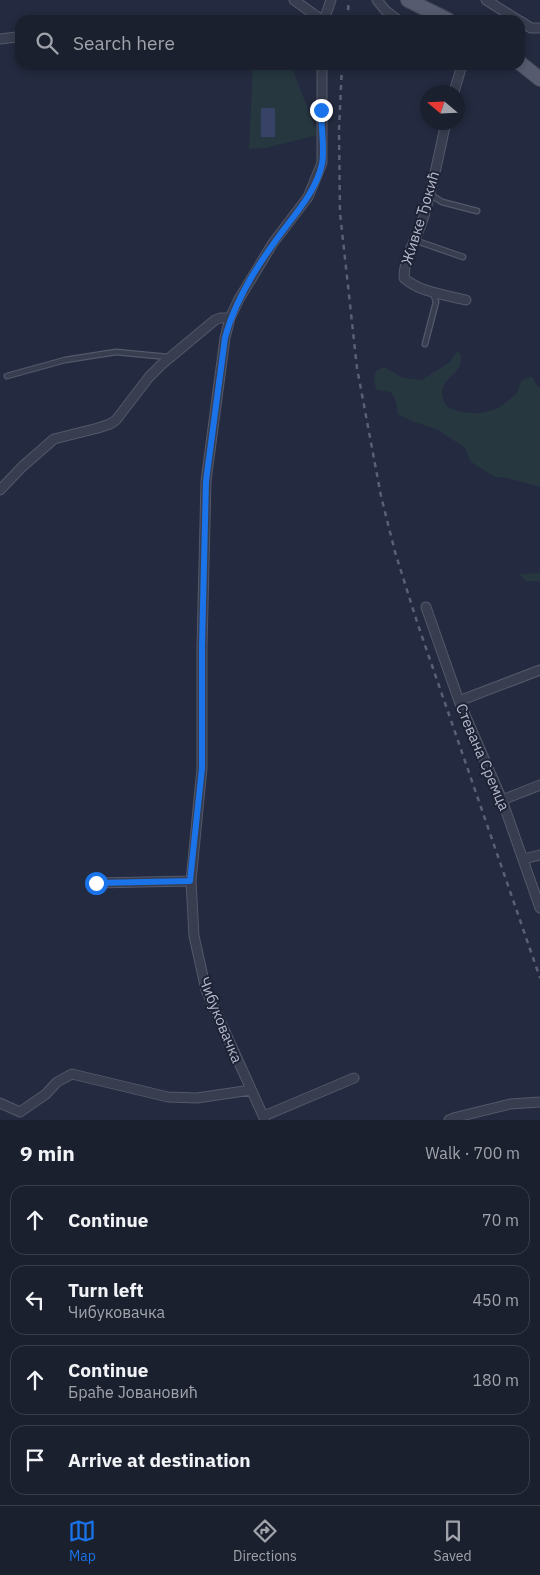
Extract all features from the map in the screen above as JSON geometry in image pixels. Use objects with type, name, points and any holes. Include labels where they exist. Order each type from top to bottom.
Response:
[{"type":"main road","points":[[408,0],[438,15]]},
{"type":"main road","points":[[525,67],[540,79]]},
{"type":"street","points":[[294,0],[316,15]]},
{"type":"street","points":[[325,15],[332,0]]},
{"type":"street","points":[[377,0],[392,15]]},
{"type":"street","points":[[487,0],[510,15]]},
{"type":"street","points":[[525,25],[530,28],[540,28]]},
{"type":"street","points":[[0,39],[15,37]]},
{"type":"street","name":"Чибуковачка","points":[[265,1118],[250,1090],[206,990],[194,936],[190,881],[202,768],[202,637],[206,481],[225,338],[230,318],[251,278],[273,243],[308,197],[322,163],[322,70]]},
{"type":"street","points":[[456,85],[461,70]]},
{"type":"street","name":"Живке Ђокић","points":[[444,130],[423,218],[413,240],[404,269],[404,278],[410,284],[432,292],[466,300]]},
{"type":"street","points":[[0,490],[54,439],[110,424],[123,412],[149,377],[169,358],[215,320],[224,317],[230,318]]},
{"type":"street","name":"Стевана Сремца","points":[[426,607],[459,701],[502,800],[540,908]]},
{"type":"street","points":[[459,701],[540,670]]},
{"type":"street","points":[[502,800],[540,785]]},
{"type":"street","points":[[523,859],[540,855]]},
{"type":"street","points":[[96,883],[190,881]]},
{"type":"street","points":[[0,1103],[20,1112],[46,1094],[57,1082],[72,1074],[168,1097],[197,1098],[250,1090]]},
{"type":"street","points":[[265,1118],[354,1078]]},
{"type":"street","points":[[449,1120],[457,1116],[510,1104],[540,1102]]},
{"type":"lane","points":[[429,194],[442,202],[477,211]]},
{"type":"lane","points":[[413,240],[463,257]]},
{"type":"lane","points":[[425,344],[436,302],[432,292]]},
{"type":"lane","points":[[7,376],[64,360],[116,352],[169,358]]},
{"type":"shaded area","points":[[253,70],[293,70],[318,135],[265,148],[249,149]]},
{"type":"shaded area","points":[[457,351],[461,354],[459,367],[445,383],[442,394],[446,406],[454,410],[479,413],[495,409],[516,394],[522,380],[532,377],[538,387],[540,387],[540,487],[507,478],[495,477],[471,462],[465,448],[438,430],[398,414],[396,401],[391,392],[376,390],[374,377],[376,371],[384,367],[403,378],[422,380],[450,362]]},
{"type":"shaded area","points":[[540,573],[540,581],[526,581],[519,574]]},
{"type":"water","points":[[261,108],[275,108],[275,137],[261,137]]},
{"type":"railway","points":[[348,15],[349,0]]},
{"type":"railway","points":[[342,70],[339,130],[340,213],[357,368],[381,496],[395,552],[418,625],[540,978]]},
{"type":"route","points":[[96,883],[190,881],[202,768],[202,647],[206,481],[225,338],[230,318],[251,278],[273,243],[308,197],[314,183],[322,163],[321,110]]}]
